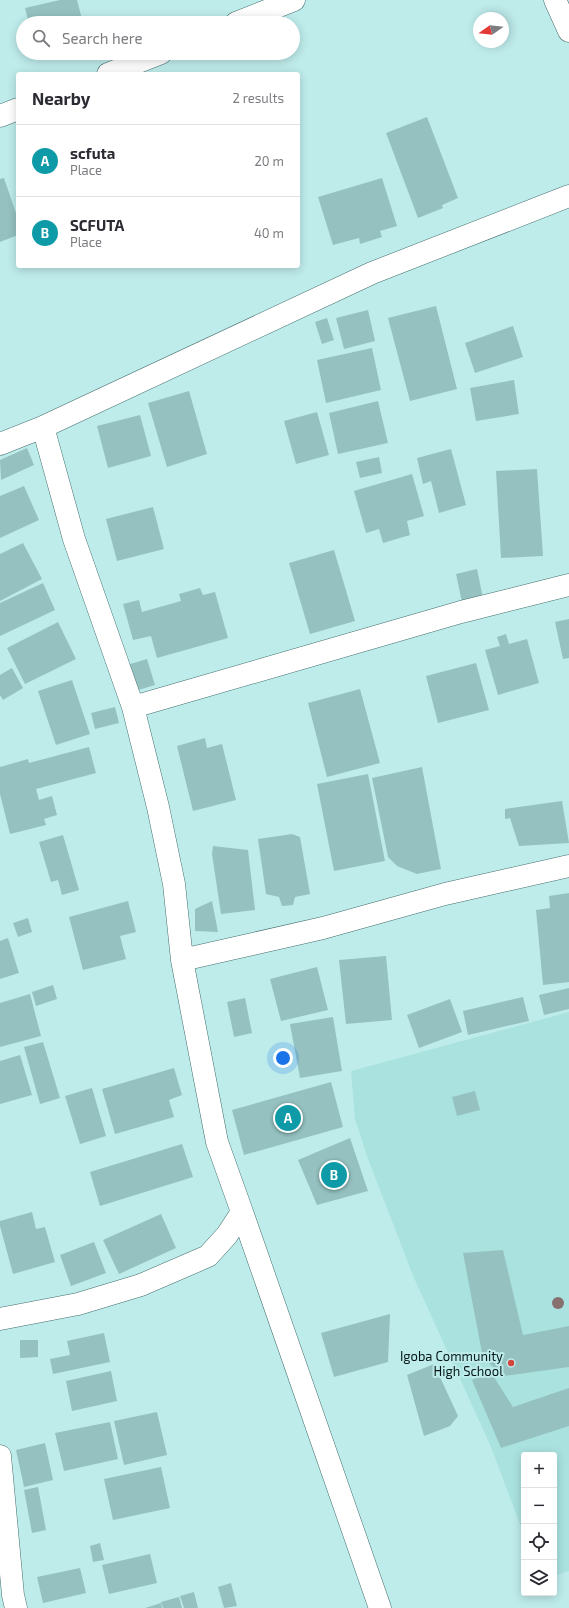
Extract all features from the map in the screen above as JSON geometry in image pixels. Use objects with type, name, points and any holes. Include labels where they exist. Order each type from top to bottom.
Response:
[{"type":"street","points":[[254,16],[294,0]]},
{"type":"street","points":[[555,0],[569,31]]},
{"type":"street","points":[[113,72],[143,60]]},
{"type":"street","points":[[0,116],[16,110]]},
{"type":"street","points":[[0,444],[43,427],[372,273],[569,196]]},
{"type":"street","points":[[43,427],[74,539],[133,707],[158,807],[174,884],[182,960],[218,1142],[380,1608]]},
{"type":"street","points":[[133,707],[461,612],[569,585]]},
{"type":"street","points":[[182,960],[323,928],[445,894],[569,866]]},
{"type":"street","points":[[0,1319],[78,1304],[141,1285],[208,1256],[228,1235],[242,1212]]},
{"type":"street","points":[[0,1456],[13,1594],[16,1608]]},
{"type":"shaded area","name":"Igoba Community High School","points":[[569,1012],[569,1571],[557,1575],[557,1452],[521,1452],[521,1527],[491,1447],[414,1278],[368,1159],[355,1119],[351,1071]]},
{"type":"building","points":[[60,0],[77,0],[81,16],[27,16],[25,8]]},
{"type":"building","points":[[427,117],[458,198],[442,205],[443,208],[418,218],[386,133]]},
{"type":"building","points":[[4,178],[16,213],[16,236],[0,242],[0,179]]},
{"type":"building","points":[[382,178],[397,226],[380,231],[382,237],[360,244],[359,238],[333,245],[318,197]]},
{"type":"building","points":[[436,306],[457,389],[410,401],[388,318]]},
{"type":"building","points":[[368,310],[375,341],[344,349],[336,318]]},
{"type":"building","points":[[327,318],[334,340],[322,344],[315,322]]},
{"type":"building","points":[[513,326],[523,357],[475,373],[465,343]]},
{"type":"building","points":[[372,348],[381,390],[326,403],[317,360]]},
{"type":"building","points":[[514,380],[519,414],[476,421],[470,388]]},
{"type":"building","points":[[189,391],[207,454],[167,467],[148,403]]},
{"type":"building","points":[[378,401],[388,443],[338,454],[329,413]]},
{"type":"building","points":[[317,412],[329,455],[296,464],[284,421]]},
{"type":"building","points":[[140,415],[151,456],[108,468],[97,426]]},
{"type":"building","points":[[27,448],[34,465],[1,480],[0,460]]},
{"type":"building","points":[[451,449],[466,505],[439,513],[431,481],[423,484],[417,458]]},
{"type":"building","points":[[379,457],[382,473],[360,478],[356,462]]},
{"type":"building","points":[[537,469],[543,556],[501,558],[496,471]]},
{"type":"building","points":[[412,474],[424,516],[407,521],[410,535],[383,543],[379,529],[366,533],[354,491]]},
{"type":"building","points":[[24,486],[39,520],[0,538],[0,496]]},
{"type":"building","points":[[153,507],[164,549],[117,561],[106,519]]},
{"type":"building","points":[[23,543],[42,579],[0,601],[0,554]]},
{"type":"building","points":[[334,550],[355,621],[310,634],[289,563]]},
{"type":"building","points":[[477,569],[484,603],[463,607],[456,574]]},
{"type":"building","points":[[43,583],[55,610],[0,636],[0,603]]},
{"type":"building","points":[[200,588],[203,595],[215,592],[228,638],[157,658],[151,636],[133,640],[123,604],[139,600],[142,612],[181,601],[179,594]]},
{"type":"building","points":[[569,619],[569,658],[563,659],[555,622]]},
{"type":"building","points":[[58,622],[76,659],[25,684],[7,648]]},
{"type":"building","points":[[506,634],[509,644],[527,639],[539,683],[498,695],[485,650],[500,646],[497,637]]},
{"type":"building","points":[[147,659],[155,685],[135,691],[127,665]]},
{"type":"building","points":[[476,663],[489,710],[438,723],[426,676]]},
{"type":"building","points":[[12,668],[23,688],[3,700],[0,695],[0,675]]},
{"type":"building","points":[[72,680],[90,734],[56,745],[38,691]]},
{"type":"building","points":[[360,689],[380,763],[327,777],[308,703]]},
{"type":"building","points":[[115,707],[119,723],[95,729],[91,713]]},
{"type":"building","points":[[205,738],[207,748],[222,744],[236,800],[193,811],[177,746]]},
{"type":"building","points":[[89,747],[96,773],[36,789],[39,800],[52,796],[57,815],[44,819],[46,825],[10,834],[0,794],[0,767],[28,759],[29,763]]},
{"type":"building","points":[[422,767],[441,869],[417,874],[397,866],[388,857],[372,778]]},
{"type":"building","points":[[368,774],[385,861],[334,871],[317,784]]},
{"type":"building","points":[[562,801],[569,843],[519,846],[510,818],[505,819],[505,809]]},
{"type":"building","points":[[292,834],[300,837],[310,894],[295,897],[293,905],[282,906],[279,897],[266,894],[258,839]]},
{"type":"building","points":[[63,835],[79,890],[62,895],[58,880],[51,882],[39,842]]},
{"type":"building","points":[[213,846],[248,850],[255,910],[221,914],[212,854]]},
{"type":"building","points":[[569,893],[569,982],[543,985],[536,910],[550,908],[549,896]]},
{"type":"building","points":[[128,901],[136,932],[120,936],[126,959],[83,970],[69,917]]},
{"type":"building","points":[[212,901],[218,932],[195,931],[195,909]]},
{"type":"building","points":[[28,918],[32,932],[18,937],[13,923]]},
{"type":"building","points":[[8,938],[19,973],[0,979],[0,941]]},
{"type":"building","points":[[386,956],[392,1020],[346,1024],[339,960]]},
{"type":"building","points":[[317,967],[328,1010],[281,1021],[270,979]]},
{"type":"building","points":[[53,985],[57,999],[36,1006],[32,992]]},
{"type":"building","points":[[569,988],[569,1009],[544,1015],[539,995]]},
{"type":"building","points":[[30,994],[41,1036],[0,1047],[0,1003]]},
{"type":"building","points":[[523,997],[529,1021],[468,1035],[463,1011]]},
{"type":"building","points":[[245,998],[252,1033],[234,1037],[227,1002]]},
{"type":"building","points":[[450,999],[462,1032],[419,1048],[407,1015]]},
{"type":"building","points":[[333,1017],[342,1071],[300,1078],[290,1024]]},
{"type":"building","points":[[43,1042],[60,1098],[40,1104],[24,1047]]},
{"type":"building","points":[[20,1055],[32,1095],[0,1104],[0,1061]]},
{"type":"building","points":[[174,1068],[182,1095],[169,1100],[174,1117],[115,1134],[102,1089]]},
{"type":"building","points":[[331,1082],[343,1127],[244,1155],[232,1110]]},
{"type":"building","points":[[92,1088],[106,1136],[80,1144],[65,1096]]},
{"type":"building","points":[[475,1091],[480,1110],[457,1116],[452,1097]]},
{"type":"building","points":[[350,1138],[368,1191],[317,1205],[298,1160]]},
{"type":"building","points":[[182,1144],[193,1177],[100,1206],[90,1172]]},
{"type":"building","points":[[32,1212],[36,1229],[45,1227],[55,1262],[13,1274],[0,1221]]},
{"type":"building","points":[[161,1214],[176,1248],[119,1274],[103,1240]]},
{"type":"building","points":[[94,1242],[106,1273],[71,1286],[60,1255]]},
{"type":"building","points":[[503,1250],[523,1335],[569,1326],[569,1367],[504,1376],[483,1358],[463,1253]]},
{"type":"building","points":[[390,1314],[388,1362],[334,1377],[321,1333]]},
{"type":"building","points":[[104,1333],[110,1362],[53,1374],[50,1359],[70,1355],[67,1341]]},
{"type":"building","points":[[20,1340],[38,1340],[38,1357],[20,1358]]},
{"type":"building","points":[[434,1364],[458,1416],[450,1426],[424,1436],[407,1375]]},
{"type":"building","points":[[111,1371],[117,1401],[72,1411],[66,1381]]},
{"type":"building","points":[[490,1371],[513,1407],[569,1388],[569,1426],[501,1448],[472,1380]]},
{"type":"building","points":[[157,1412],[167,1455],[124,1465],[114,1421]]},
{"type":"building","points":[[110,1422],[118,1459],[64,1471],[55,1433]]},
{"type":"building","points":[[45,1443],[53,1480],[24,1487],[16,1450]]},
{"type":"building","points":[[161,1467],[170,1508],[113,1520],[104,1479]]},
{"type":"building","points":[[38,1487],[46,1530],[32,1533],[24,1490]]},
{"type":"building","points":[[100,1543],[104,1560],[93,1562],[90,1546]]},
{"type":"building","points":[[150,1554],[157,1583],[109,1594],[102,1565]]},
{"type":"building","points":[[80,1568],[86,1593],[43,1603],[37,1577]]},
{"type":"building","points":[[231,1583],[237,1606],[224,1608],[218,1587]]},
{"type":"building","points":[[194,1592],[198,1608],[184,1608],[180,1596]]},
{"type":"building","points":[[179,1597],[182,1608],[163,1608],[161,1602]]},
{"type":"building","points":[[161,1603],[162,1608],[145,1608]]},
{"type":"place","name":"scfuta","points":[[288,1118]]},
{"type":"place","name":"SCFUTA","points":[[334,1175]]},
{"type":"place","name":"Igoba Community High School","points":[[511,1363]]}]
